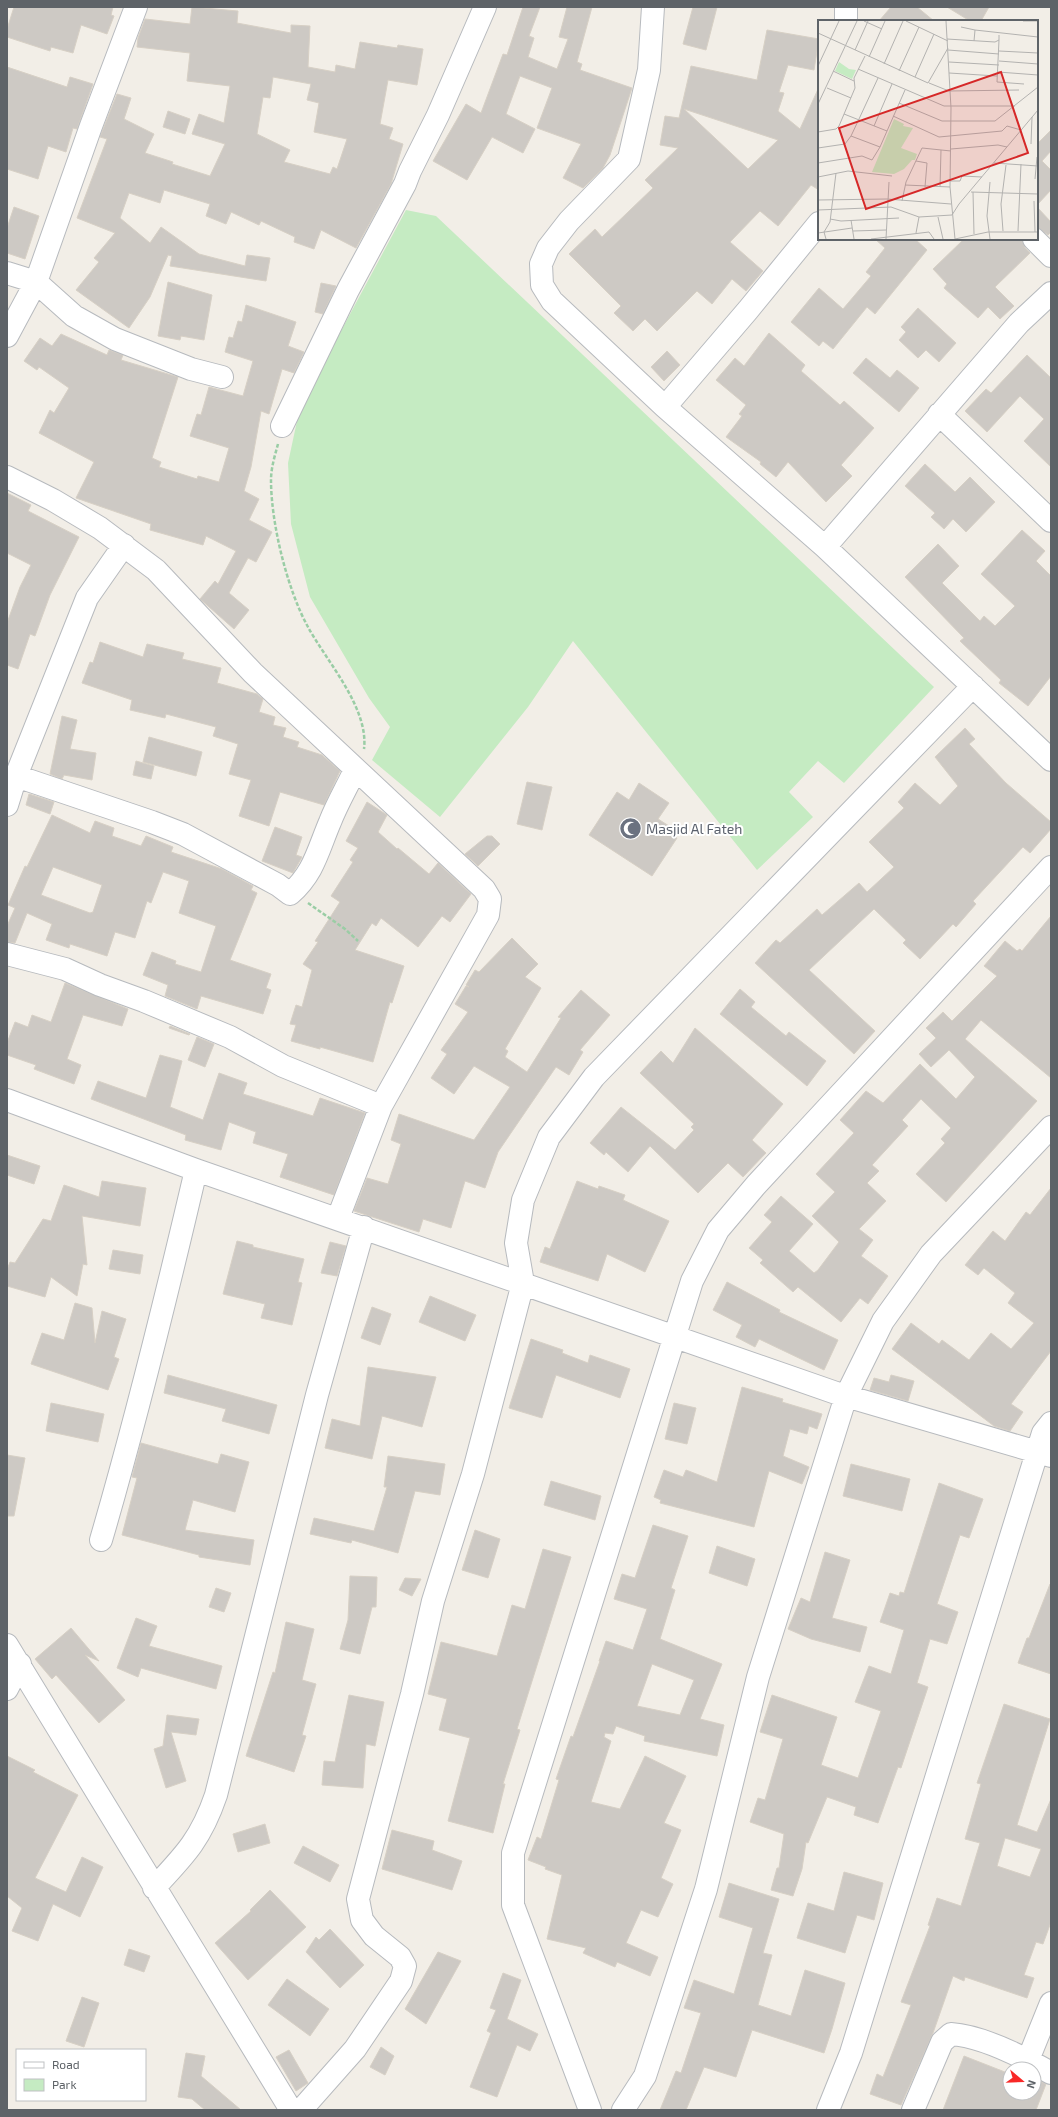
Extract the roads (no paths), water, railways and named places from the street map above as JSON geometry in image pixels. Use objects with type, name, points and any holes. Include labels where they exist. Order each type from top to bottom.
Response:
[{"type":"street","points":[[7,336],[36,282],[91,126],[136,7]]},
{"type":"street","points":[[282,426],[348,290],[406,184],[410,171],[438,115],[485,7]]},
{"type":"street","points":[[653,7],[649,70],[629,159],[569,221],[548,248],[541,264],[542,285],[552,301],[665,407],[825,547],[1051,760]]},
{"type":"street","points":[[846,7],[846,20]]},
{"type":"street","points":[[665,407],[748,310],[818,224]]},
{"type":"street","points":[[1035,240],[1051,256]]},
{"type":"street","points":[[7,273],[36,282],[74,316],[115,339],[191,369],[222,377]]},
{"type":"street","points":[[825,547],[1019,323],[1051,293]]},
{"type":"street","points":[[939,414],[1051,521]]},
{"type":"street","points":[[7,477],[53,500],[124,545],[156,570],[253,673],[484,890],[490,899],[488,915],[381,1106],[338,1218]]},
{"type":"street","points":[[7,805],[16,776],[87,598],[124,545]]},
{"type":"street","points":[[301,2110],[355,2049],[402,1981],[405,1966],[400,1957],[374,1936],[362,1920],[358,1899],[412,1694],[433,1601],[473,1474],[523,1283],[516,1243],[524,1200],[549,1137],[594,1077],[973,686]]},
{"type":"street","points":[[16,776],[183,834],[278,885],[290,894],[303,882],[312,868],[330,822],[355,770]]},
{"type":"street","points":[[590,2110],[513,1904],[513,1853],[676,1337],[692,1281],[718,1230],[756,1185],[1051,867]]},
{"type":"street","points":[[7,954],[65,970],[144,1001],[230,1037],[283,1066],[381,1106]]},
{"type":"street","points":[[7,1100],[196,1170],[364,1227],[846,1396],[1044,1454]]},
{"type":"street","points":[[623,2110],[645,2076],[706,1889],[758,1677],[846,1396],[883,1320],[931,1254],[1051,1127]]},
{"type":"street","points":[[101,1540],[127,1452],[162,1319],[196,1170]]},
{"type":"street","points":[[154,1888],[188,1852],[199,1835],[216,1795],[317,1395],[364,1227]]},
{"type":"street","points":[[828,2110],[851,2053],[1044,1454],[1043,1433],[1051,1423]]},
{"type":"street","points":[[7,1645],[20,1664],[154,1888],[291,2110]]},
{"type":"street","points":[[7,1689],[20,1664]]},
{"type":"street","points":[[1028,2060],[1051,2003]]},
{"type":"street","points":[[913,2110],[942,2042],[951,2034],[966,2035],[1028,2060],[1051,2073]]},
{"type":"place","name":"Masjid Al Fateh","points":[[631,828]]}]
